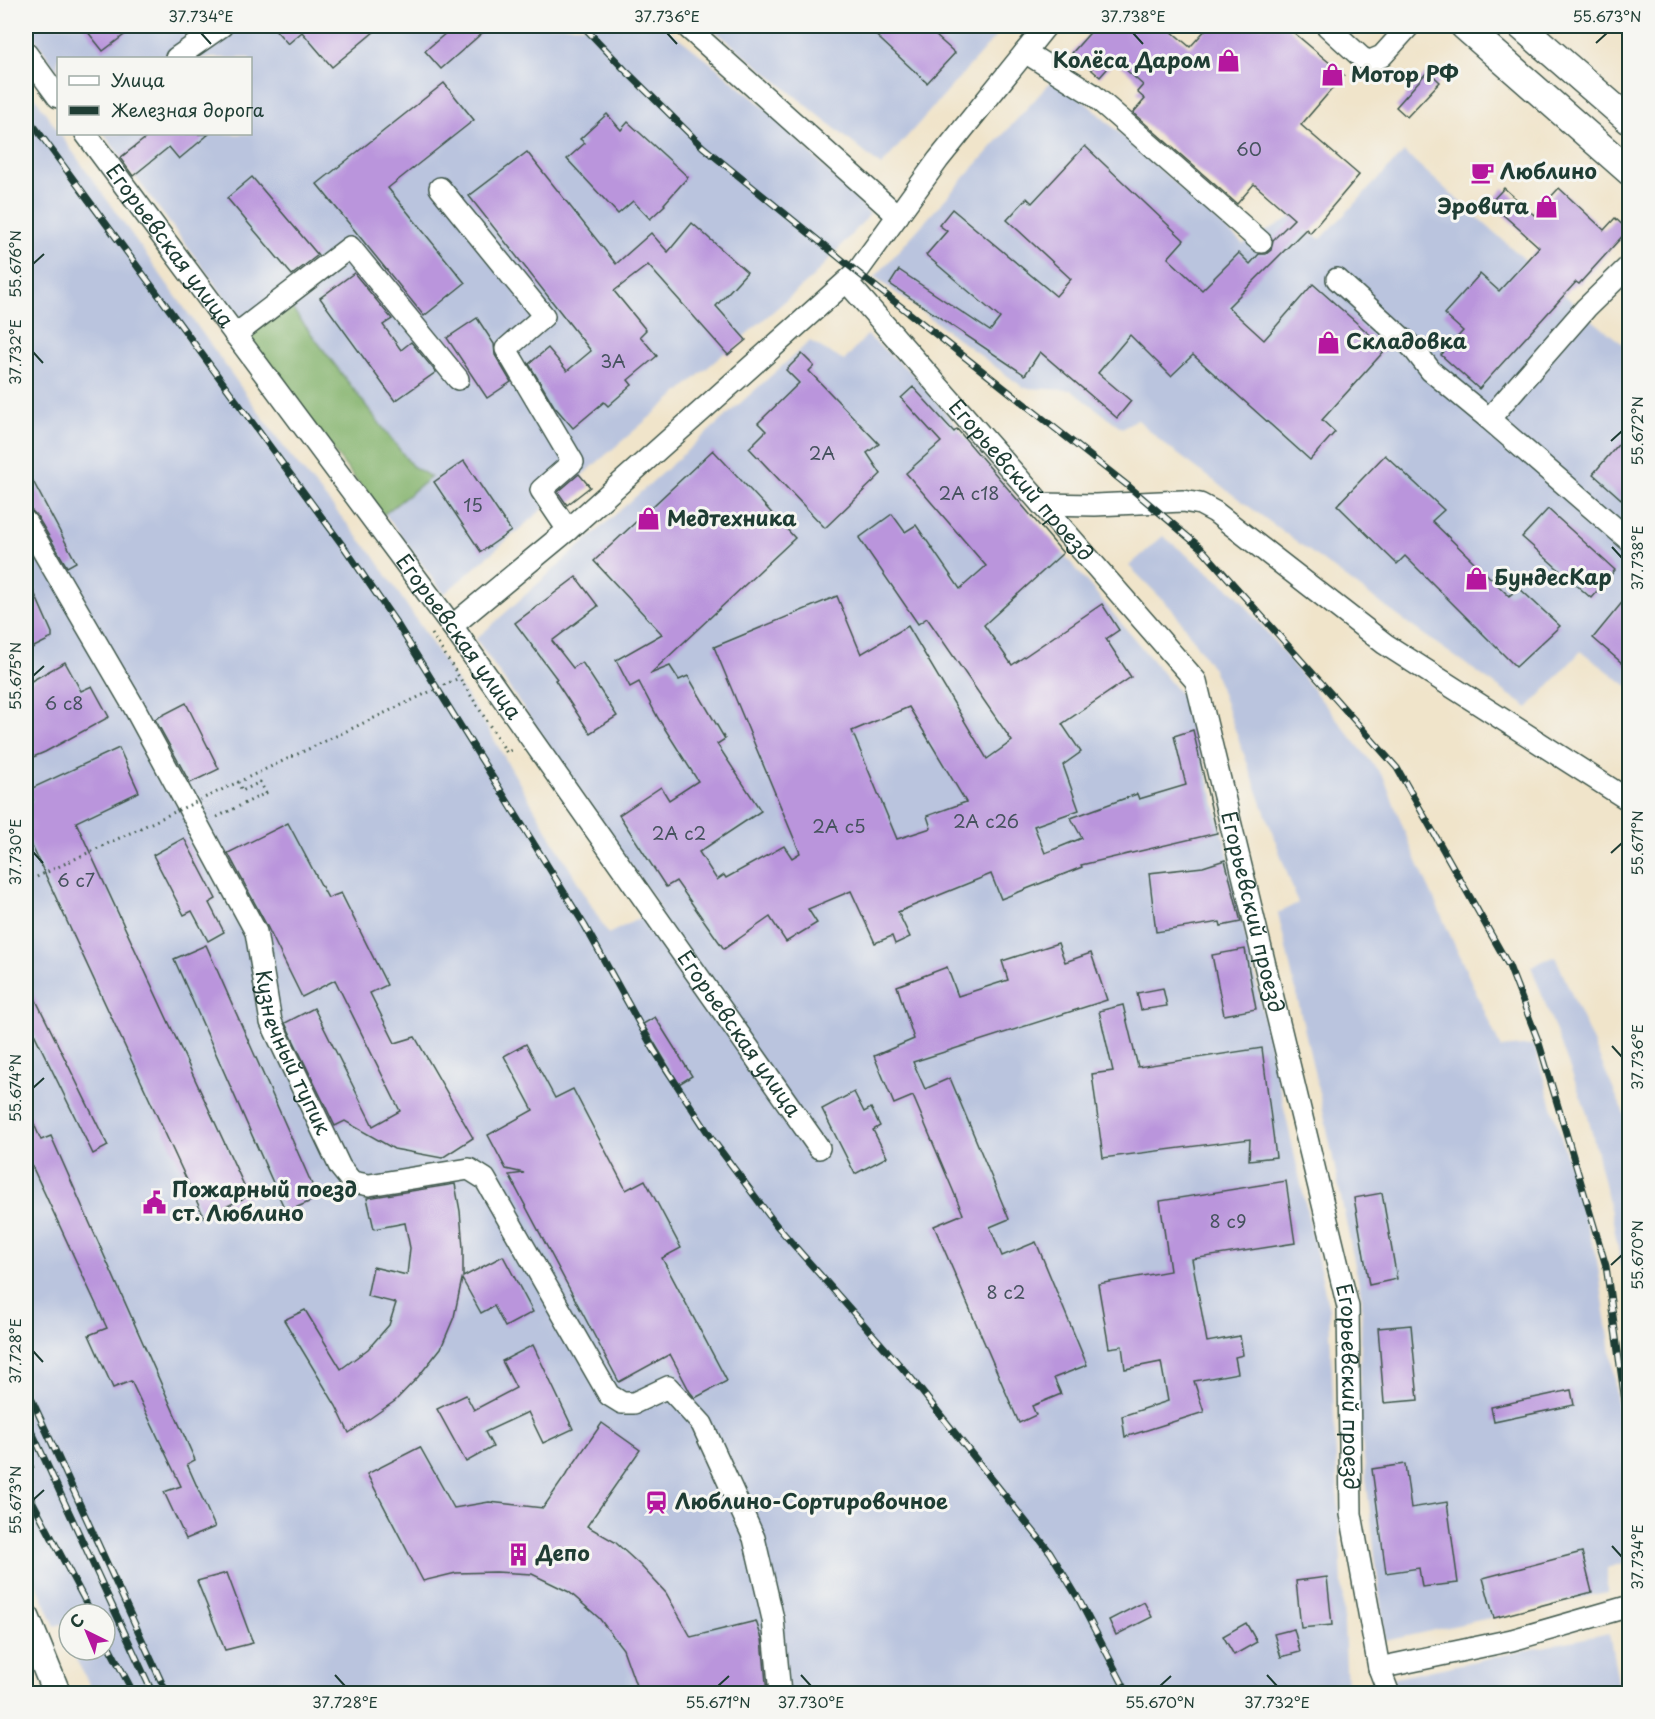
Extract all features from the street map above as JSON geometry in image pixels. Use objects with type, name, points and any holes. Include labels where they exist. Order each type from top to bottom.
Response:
[{"type":"main road","points":[[1464,26],[1629,172]]},
{"type":"main road","points":[[1521,26],[1629,121]]},
{"type":"main road","points":[[26,1618],[57,1694]]},
{"type":"street","points":[[177,57],[222,26]]},
{"type":"street","points":[[686,26],[898,216]]},
{"type":"street","points":[[452,626],[568,530],[857,272],[938,160],[1046,26]]},
{"type":"street","points":[[1327,26],[1362,58],[1370,61],[1382,56],[1409,26]]},
{"type":"street","points":[[1025,52],[1092,94],[1262,242]]},
{"type":"street","points":[[26,53],[57,96]]},
{"type":"street","name":"Егорьевская улица","points":[[87,135],[452,626],[819,1148]]},
{"type":"street","points":[[440,188],[544,316],[506,349],[573,462],[541,490],[568,530]]},
{"type":"street","points":[[236,334],[350,247],[458,379]]},
{"type":"street","points":[[1489,419],[1586,308],[1629,264]]},
{"type":"street","points":[[1337,279],[1413,348],[1431,370],[1629,542]]},
{"type":"street","name":"Егорьевский проезд","points":[[847,282],[1196,681],[1348,1306],[1351,1514],[1379,1668],[1389,1694]]},
{"type":"street","points":[[1041,504],[1095,505],[1183,501],[1200,504],[1215,512],[1385,644],[1629,801]]},
{"type":"street","name":"Кузнечный тупик","points":[[26,522],[134,707],[256,932],[271,1022],[340,1167],[352,1182],[369,1185],[469,1169],[485,1179],[609,1395],[622,1403],[634,1403],[668,1388],[702,1424],[754,1538],[773,1618],[780,1694]]},
{"type":"street","points":[[1379,1668],[1512,1640],[1629,1606]]},
{"type":"path","points":[[431,633],[507,753]]},
{"type":"path","points":[[26,882],[459,678]]},
{"type":"path","points":[[217,817],[266,793],[260,782],[242,790],[238,782]]},
{"type":"path","points":[[26,1450],[34,1466],[26,1470]]},
{"type":"shaded area","points":[[26,26],[664,26],[773,115],[870,214],[813,277],[444,594],[105,135],[252,135],[252,57],[57,57],[57,71]]},
{"type":"shaded area","points":[[709,26],[1005,26],[881,166]]},
{"type":"shaded area","points":[[1056,76],[1243,244],[1292,217],[1309,233],[1321,239],[1404,152],[1596,323],[1629,349],[1629,687],[1581,651],[1528,708],[1406,622],[1164,444],[1137,419],[1122,428],[1071,390],[1024,388],[875,277]]},
{"type":"shaded area","points":[[26,84],[57,130],[57,135],[61,135],[288,453],[374,556],[482,719],[608,934],[660,908],[476,639],[810,341],[844,361],[867,335],[914,375],[1187,702],[1223,833],[1329,1310],[1347,1688],[1609,1633],[1620,1693],[94,1693],[77,1662],[117,1662],[117,1602],[57,1602],[57,1625],[55,1626],[26,1559],[31,1555],[26,1543]]},
{"type":"shaded area","points":[[1163,536],[1237,595],[1384,778],[1411,848],[1501,1048],[1534,1045],[1597,1260],[1609,1337],[1629,1501],[1630,1561],[1607,1568],[1607,1592],[1385,1641],[1359,1417],[1362,1299],[1324,1115],[1278,913],[1298,903],[1213,669],[1173,610],[1129,566]]},
{"type":"shaded area","points":[[1555,956],[1629,1125],[1629,1309],[1613,1221],[1588,1116],[1531,966]]},
{"type":"green space","points":[[287,302],[412,466],[431,477],[383,515],[244,335]]},
{"type":"building","points":[[83,26],[136,26],[103,51]]},
{"type":"building","points":[[272,26],[381,26],[332,67],[302,32],[288,44]]},
{"type":"building","points":[[454,26],[490,26],[441,69],[425,51]]},
{"type":"building","points":[[866,26],[925,26],[955,53],[927,83]]},
{"type":"building","points":[[1096,26],[1165,26],[1190,47],[1209,26],[1286,26],[1344,75],[1301,125],[1359,175],[1310,233],[1306,229],[1228,307],[1264,340],[1313,284],[1386,349],[1322,420],[1335,432],[1310,460],[1193,355],[1171,376],[1130,335],[1098,373],[1131,401],[1117,418],[1040,352],[1025,375],[890,284],[899,270],[990,331],[1000,318],[926,255],[947,231],[939,225],[952,209],[1056,296],[1071,279],[1007,220],[1027,198],[1032,203],[1085,146],[1184,240],[1168,258],[1202,290],[1239,253],[1250,264],[1259,254],[1266,254],[1271,250],[1273,240],[1294,219],[1254,184],[1237,204],[1133,113],[1145,99],[1137,92],[1143,85],[1115,60],[1100,77],[1072,53]]},
{"type":"building","points":[[1428,71],[1440,82],[1407,117],[1396,107]]},
{"type":"building","points":[[444,83],[474,120],[388,188],[465,283],[424,316],[317,184]]},
{"type":"building","points":[[607,114],[621,130],[628,122],[688,177],[650,219],[633,201],[618,214],[567,159],[585,143],[580,139]]},
{"type":"building","points":[[150,135],[208,135],[179,159],[169,147],[133,176],[120,158]]},
{"type":"building","points":[[527,152],[616,264],[651,233],[668,252],[692,223],[747,272],[716,306],[746,340],[728,355],[648,265],[614,291],[646,330],[640,336],[657,356],[628,380],[632,385],[608,406],[604,402],[573,428],[554,406],[529,364],[548,348],[567,371],[591,351],[469,196]]},
{"type":"building","points":[[252,177],[318,255],[292,275],[227,198]]},
{"type":"building","points":[[1504,188],[1534,215],[1559,188],[1604,230],[1615,218],[1628,230],[1579,284],[1576,282],[1479,389],[1441,355],[1463,331],[1444,314],[1480,274],[1499,291],[1539,247],[1490,203]]},
{"type":"building","points":[[354,273],[392,319],[383,325],[401,350],[411,342],[436,372],[395,401],[320,298]]},
{"type":"building","points":[[477,318],[494,344],[495,355],[511,382],[487,398],[447,338]]},
{"type":"building","points":[[802,354],[814,366],[809,371],[879,444],[867,453],[881,474],[825,528],[749,448],[766,431],[758,423],[799,383],[786,370]]},
{"type":"building","points":[[913,387],[954,432],[957,429],[1063,553],[984,625],[1012,665],[1102,604],[1119,630],[1106,639],[1131,677],[1062,724],[1081,752],[1063,765],[1079,810],[1034,826],[1045,853],[1082,838],[1071,818],[1137,794],[1139,799],[1186,785],[1174,736],[1193,730],[1217,833],[1081,865],[1082,867],[1001,899],[991,874],[898,912],[910,937],[895,944],[892,936],[875,943],[851,891],[808,909],[817,923],[786,942],[770,917],[724,949],[676,881],[666,887],[619,815],[661,787],[669,800],[698,781],[658,718],[639,682],[630,687],[616,660],[662,634],[594,561],[713,450],[795,538],[650,674],[670,666],[679,680],[688,676],[725,739],[717,744],[761,811],[699,852],[717,880],[724,875],[726,878],[784,846],[792,858],[800,853],[714,647],[837,596],[861,654],[908,626],[987,759],[1012,741],[927,618],[918,624],[859,538],[892,514],[905,532],[916,525],[960,589],[986,566],[906,473],[941,442],[901,398]],"holes":[[[909,707],[966,802],[927,816],[931,828],[897,839],[852,731]]]},
{"type":"building","points":[[1629,432],[1629,506],[1593,474]]},
{"type":"building","points":[[1385,455],[1444,510],[1432,521],[1509,596],[1519,588],[1560,626],[1516,667],[1405,556],[1397,564],[1337,505]]},
{"type":"building","points":[[464,461],[511,531],[481,552],[434,482]]},
{"type":"building","points":[[26,468],[76,562],[67,567],[37,516],[26,509]]},
{"type":"building","points":[[579,474],[590,487],[567,505],[558,492]]},
{"type":"building","points":[[1548,509],[1615,570],[1591,598],[1522,537]]},
{"type":"building","points":[[26,574],[52,633],[52,638],[26,651]]},
{"type":"building","points":[[576,577],[598,606],[552,641],[573,668],[582,662],[617,716],[590,733],[555,680],[557,679],[515,623]]},
{"type":"building","points":[[1629,594],[1629,669],[1593,638]]},
{"type":"building","points":[[65,662],[81,691],[92,686],[109,717],[26,760],[26,684]]},
{"type":"building","points":[[186,703],[219,769],[190,783],[155,719]]},
{"type":"building","points":[[119,748],[139,792],[76,822],[249,1196],[204,1217],[26,833],[26,804],[33,800],[28,790]]},
{"type":"building","points":[[288,823],[328,898],[341,893],[387,985],[370,993],[395,1043],[415,1037],[473,1138],[442,1158],[394,1149],[345,1121],[335,1126],[285,1023],[314,1008],[373,1126],[400,1111],[335,980],[302,997],[228,853]]},
{"type":"building","points":[[184,838],[216,899],[209,903],[224,932],[208,941],[192,911],[184,915],[153,855]]},
{"type":"building","points":[[1225,860],[1241,922],[1221,926],[1220,922],[1156,932],[1149,873],[1203,867]]},
{"type":"building","points":[[1058,943],[1065,962],[1091,953],[1107,1000],[913,1062],[925,1089],[950,1078],[1009,1219],[990,1227],[1002,1256],[1036,1242],[1087,1365],[1054,1378],[1061,1394],[1032,1406],[1036,1415],[1019,1423],[934,1226],[963,1214],[913,1096],[894,1104],[874,1056],[914,1039],[897,986],[947,967],[958,996],[1008,980],[1002,961]]},
{"type":"building","points":[[206,945],[318,1198],[286,1212],[174,959]]},
{"type":"building","points":[[1245,949],[1256,1009],[1224,1015],[1212,955]]},
{"type":"building","points":[[26,980],[108,1146],[93,1154],[26,1017]]},
{"type":"building","points":[[1163,988],[1167,1006],[1141,1010],[1137,993]]},
{"type":"building","points":[[1123,1005],[1138,1067],[1262,1048],[1276,1157],[1249,1160],[1250,1139],[1103,1158],[1092,1074],[1113,1071],[1099,1011]]},
{"type":"building","points":[[655,1017],[692,1076],[679,1084],[643,1024]]},
{"type":"building","points":[[526,1044],[555,1098],[573,1089],[626,1190],[645,1180],[681,1248],[662,1258],[727,1381],[695,1398],[670,1354],[619,1382],[509,1175],[524,1173],[506,1169],[488,1135],[533,1110],[504,1056]]},
{"type":"building","points":[[854,1092],[864,1112],[871,1108],[880,1126],[873,1130],[887,1157],[855,1174],[822,1109]]},
{"type":"building","points":[[26,1106],[41,1140],[51,1136],[195,1460],[187,1464],[215,1527],[186,1539],[164,1492],[181,1486],[131,1381],[113,1388],[89,1335],[107,1328],[26,1153]]},
{"type":"building","points":[[1286,1181],[1295,1243],[1192,1259],[1207,1342],[1240,1336],[1243,1355],[1235,1357],[1238,1373],[1194,1381],[1204,1412],[1125,1437],[1122,1416],[1168,1401],[1161,1362],[1125,1369],[1122,1346],[1109,1348],[1098,1284],[1170,1271],[1160,1201]]},
{"type":"building","points":[[455,1184],[460,1211],[463,1277],[503,1256],[533,1312],[505,1327],[494,1306],[481,1313],[462,1279],[454,1317],[441,1348],[395,1401],[349,1433],[336,1406],[284,1320],[305,1310],[341,1369],[368,1349],[389,1325],[396,1303],[367,1296],[373,1267],[407,1275],[410,1248],[405,1223],[374,1229],[367,1198]]},
{"type":"building","points":[[1382,1193],[1397,1279],[1369,1285],[1354,1198]]},
{"type":"building","points":[[1411,1325],[1418,1400],[1384,1403],[1378,1328]]},
{"type":"building","points":[[533,1345],[573,1429],[543,1443],[528,1412],[485,1432],[493,1447],[466,1462],[437,1409],[466,1395],[474,1410],[516,1388],[502,1361]]},
{"type":"building","points":[[1571,1390],[1574,1405],[1494,1422],[1491,1407]]},
{"type":"building","name":"Депо","points":[[602,1423],[640,1450],[587,1526],[615,1542],[640,1565],[666,1593],[691,1637],[756,1621],[762,1639],[767,1694],[639,1694],[623,1649],[599,1618],[569,1592],[532,1574],[456,1573],[423,1581],[367,1474],[420,1447],[454,1508],[489,1502],[543,1508]]},
{"type":"building","points":[[1405,1464],[1411,1508],[1447,1502],[1458,1583],[1422,1587],[1419,1568],[1386,1573],[1372,1469]]},
{"type":"building","points":[[1582,1552],[1592,1592],[1494,1618],[1483,1578]]},
{"type":"building","points":[[227,1573],[253,1643],[225,1650],[197,1581]]},
{"type":"building","points":[[1327,1577],[1332,1625],[1301,1628],[1296,1581]]},
{"type":"building","points":[[1144,1602],[1152,1617],[1116,1635],[1109,1620]]},
{"type":"building","points":[[1246,1623],[1257,1642],[1234,1655],[1223,1636]]},
{"type":"building","points":[[1294,1629],[1300,1652],[1281,1657],[1274,1634]]},
{"type":"railway","points":[[583,26],[703,147],[1127,485],[1201,548],[1397,768],[1509,966],[1539,1043],[1606,1266],[1630,1437]]},
{"type":"railway","points":[[26,115],[346,550],[399,627],[585,926],[654,1050],[712,1139],[777,1226],[911,1378],[1050,1552],[1078,1598],[1128,1694]]},
{"type":"railway","points":[[26,1387],[167,1694]]},
{"type":"railway","points":[[26,1419],[153,1694]]},
{"type":"railway","points":[[26,1489],[86,1602]]},
{"type":"railway","points":[[117,1662],[134,1694]]},
{"type":"place","name":"Колёса Даром","points":[[1229,61]]},
{"type":"place","name":"Мотор РФ","points":[[1333,75]]},
{"type":"place","name":"Люблино","points":[[1482,172]]},
{"type":"place","name":"Эровита","points":[[1547,207]]},
{"type":"place","name":"Складовка","points":[[1328,342]]},
{"type":"place","name":"Медтехника","points":[[649,519]]},
{"type":"place","name":"БундесКар","points":[[1476,578]]},
{"type":"place","name":"Пожарный поезд ст. Люблино","points":[[154,1202]]},
{"type":"place","name":"Люблино-Сортировочное","points":[[657,1502]]},
{"type":"place","name":"Депо","points":[[518,1554]]}]
